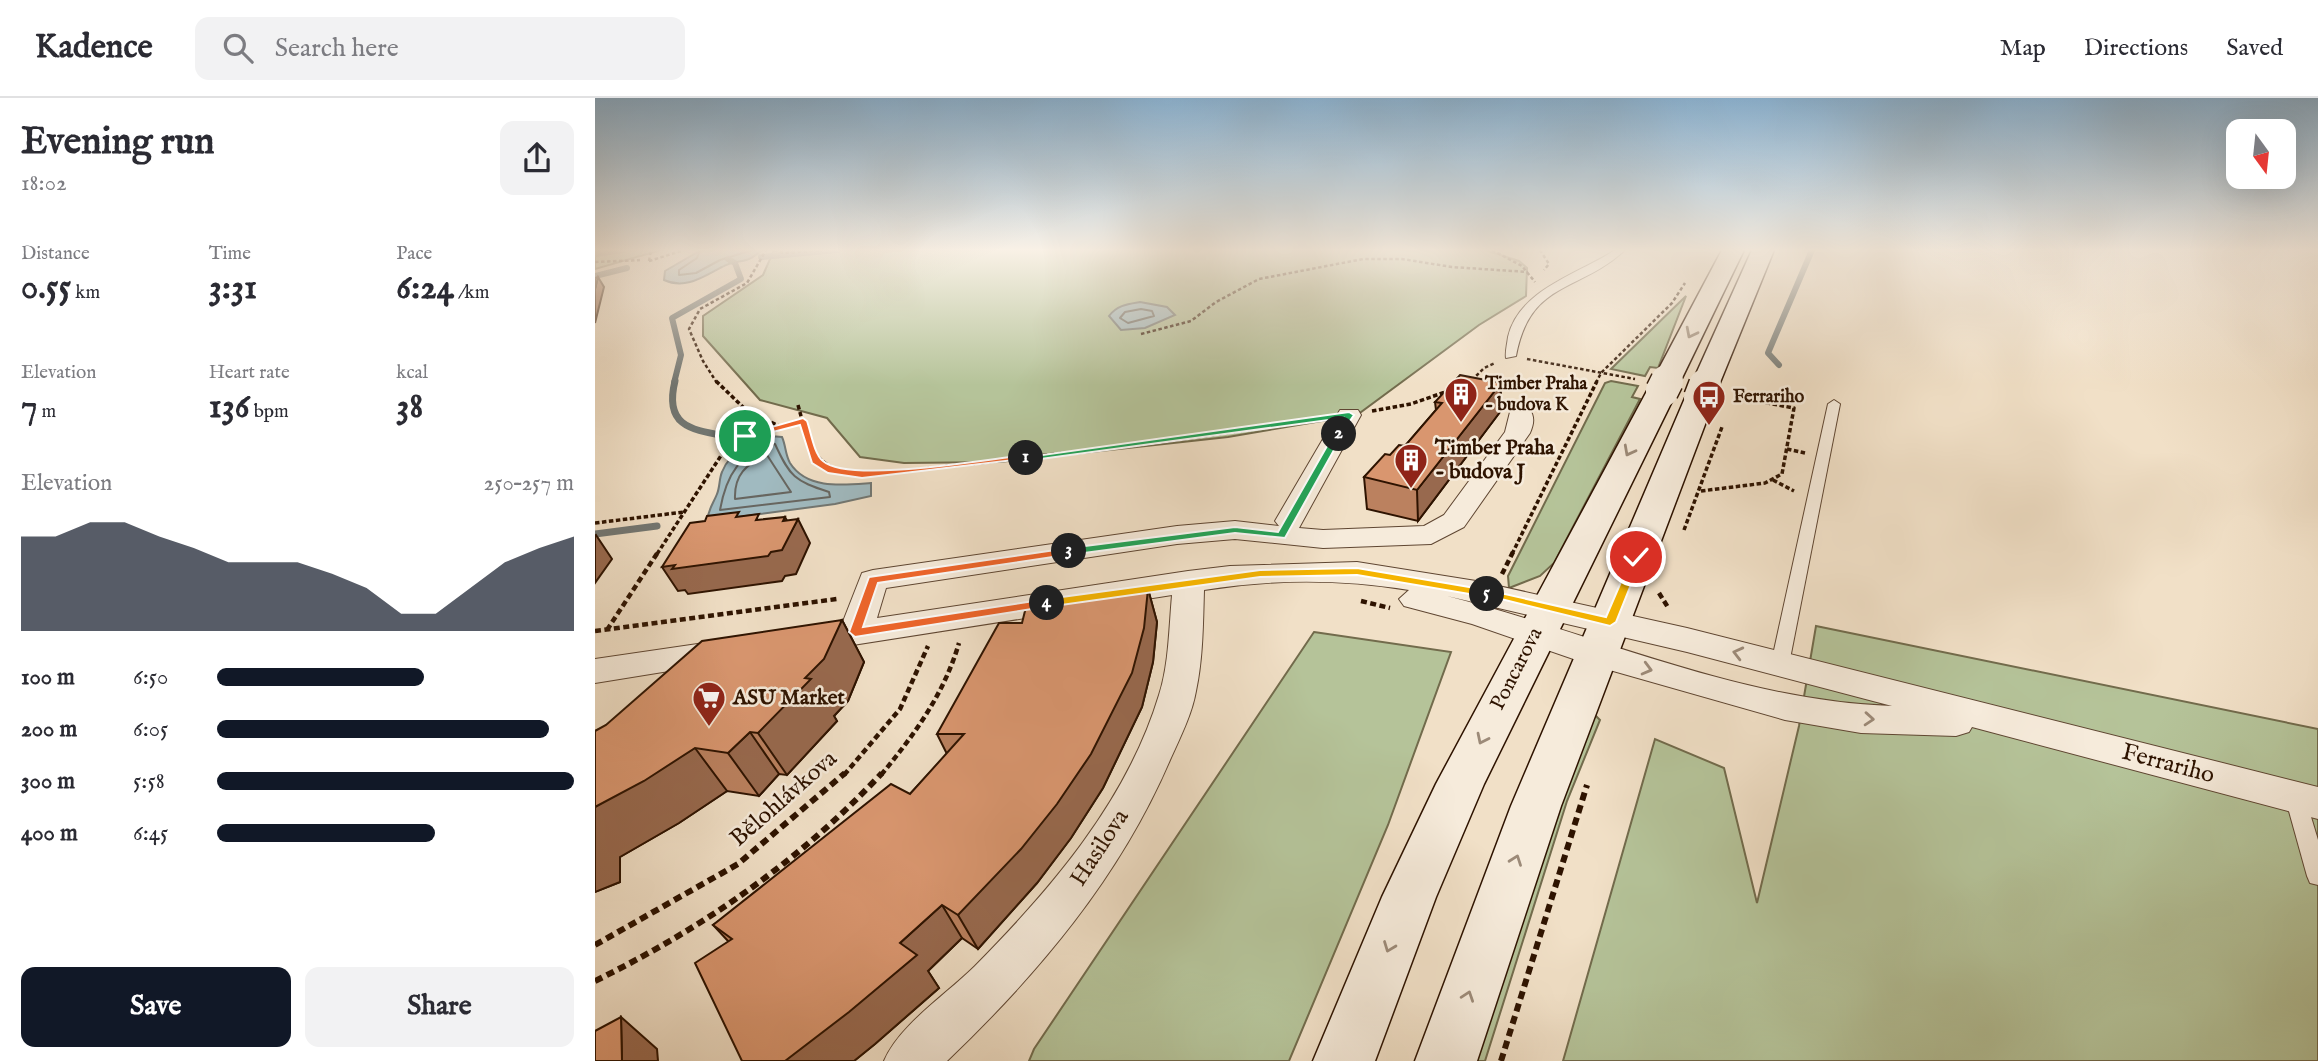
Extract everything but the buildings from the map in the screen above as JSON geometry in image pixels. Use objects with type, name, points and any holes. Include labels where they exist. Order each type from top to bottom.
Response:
[{"type":"main road","name":"Poncarova","points":[[1344,1061],[1414,884],[1460,784],[1658,383],[1708,295]]},
{"type":"main road","points":[[1446,1061],[1536,806],[1603,638],[1710,400],[1747,295]]},
{"type":"street","points":[[855,632],[873,580],[1235,530],[1286,528],[1323,539],[1415,536],[1445,529],[1454,521],[1517,433],[1522,421],[1520,413]]},
{"type":"street","points":[[1286,528],[1349,415]]},
{"type":"street","name":"Ferrariho","points":[[595,671],[855,632],[933,639],[1188,581],[1298,572],[1343,580],[1470,613],[1542,621],[1603,638],[1798,709],[1861,719],[2018,725]]},
{"type":"street","name":"Hasilova","points":[[910,1061],[977,1000],[1078,883],[1145,779],[1177,694],[1187,623],[1188,581]]},
{"type":"street","name":"Ferrariho","points":[[1603,638],[1780,664],[2307,800]]},
{"type":"street","points":[[654,696],[675,659]]},
{"type":"lane","points":[[1510,356],[1512,334],[1542,295]]},
{"type":"lane","points":[[1780,664],[1834,404]]},
{"type":"lane","points":[[2307,800],[2318,876]]},
{"type":"path","points":[[725,295],[700,309],[689,329],[698,358],[712,378],[754,418],[780,426]]},
{"type":"path","points":[[1141,334],[1191,321],[1229,295]]},
{"type":"path","points":[[1498,583],[1601,373],[1678,295]]},
{"type":"path","points":[[1463,386],[1484,368],[1510,356],[1658,383]]},
{"type":"path","points":[[798,405],[813,455],[822,467],[845,474],[873,475],[1200,437],[1411,404],[1453,390]]},
{"type":"path","points":[[1701,491],[1765,483],[1782,474],[1794,408],[1745,399]]},
{"type":"path","points":[[1683,531],[1701,491],[1710,400]]},
{"type":"path","points":[[607,630],[685,512],[711,466],[729,446],[750,433],[803,421]]},
{"type":"path","points":[[595,523],[685,512]]},
{"type":"path","points":[[1658,588],[1663,604],[1678,615]]},
{"type":"path","points":[[595,632],[849,597]]},
{"type":"path","points":[[1351,599],[1400,611]]},
{"type":"path","points":[[595,981],[632,964],[753,888],[848,811],[909,742],[947,681],[960,639],[933,639]]},
{"type":"path","name":"Bělohlávkova","points":[[595,945],[738,864],[838,783],[900,709],[933,639]]},
{"type":"path","points":[[1501,1061],[1591,774]]},
{"type":"green space","points":[[734,295],[1526,295],[1479,325],[1357,415],[1228,437],[999,462],[904,463],[860,457],[827,418],[760,400],[703,336],[703,316]]},
{"type":"green space","points":[[1686,296],[1658,368],[1650,367],[1645,376],[1611,369]]},
{"type":"green space","points":[[1611,381],[1638,386],[1632,397],[1640,399],[1554,563],[1540,576],[1509,588],[1508,576],[1605,383]]},
{"type":"green space","points":[[1816,626],[2318,729],[2318,1061],[1563,1061],[1655,739],[1724,768],[1757,903],[1799,726]]},
{"type":"green space","points":[[1314,632],[1451,652],[1388,825],[1289,1061],[1029,1061],[1034,1049]]},
{"type":"green space","points":[[1592,712],[1600,720],[1567,801],[1485,1061],[1472,1061]]},
{"type":"water","points":[[1140,302],[1167,307],[1175,315],[1145,328],[1121,330],[1109,316],[1119,307]]},
{"type":"water","points":[[782,437],[790,463],[806,478],[827,484],[871,483],[871,496],[835,504],[707,521],[722,472],[732,457],[755,441]]},
{"type":"waterway","points":[[674,383],[681,355],[672,318],[713,295]]},
{"type":"waterway","points":[[1779,365],[1768,353],[1793,295]]},
{"type":"waterway","points":[[675,381],[672,397],[678,418],[694,429],[731,437]]},
{"type":"waterway","points":[[750,441],[757,442],[761,451]]},
{"type":"waterway","points":[[595,534],[657,526]]},
{"type":"place","name":"Timber Praha - budova K","points":[[1461,424]]},
{"type":"place","name":"Ferrariho","points":[[1709,427]]},
{"type":"place","name":"Timber Praha - budova J","points":[[1411,490]]},
{"type":"place","name":"ASU Market","points":[[709,728]]},
{"type":"route","points":[[745,436],[803,421],[813,455],[822,467],[845,474],[873,475],[1227,434],[1349,415],[1281,536],[1235,530],[1177,536],[873,580],[855,632],[1188,581],[1260,573],[1298,572],[1357,572],[1395,576],[1476,591],[1610,622],[1636,557]]}]
